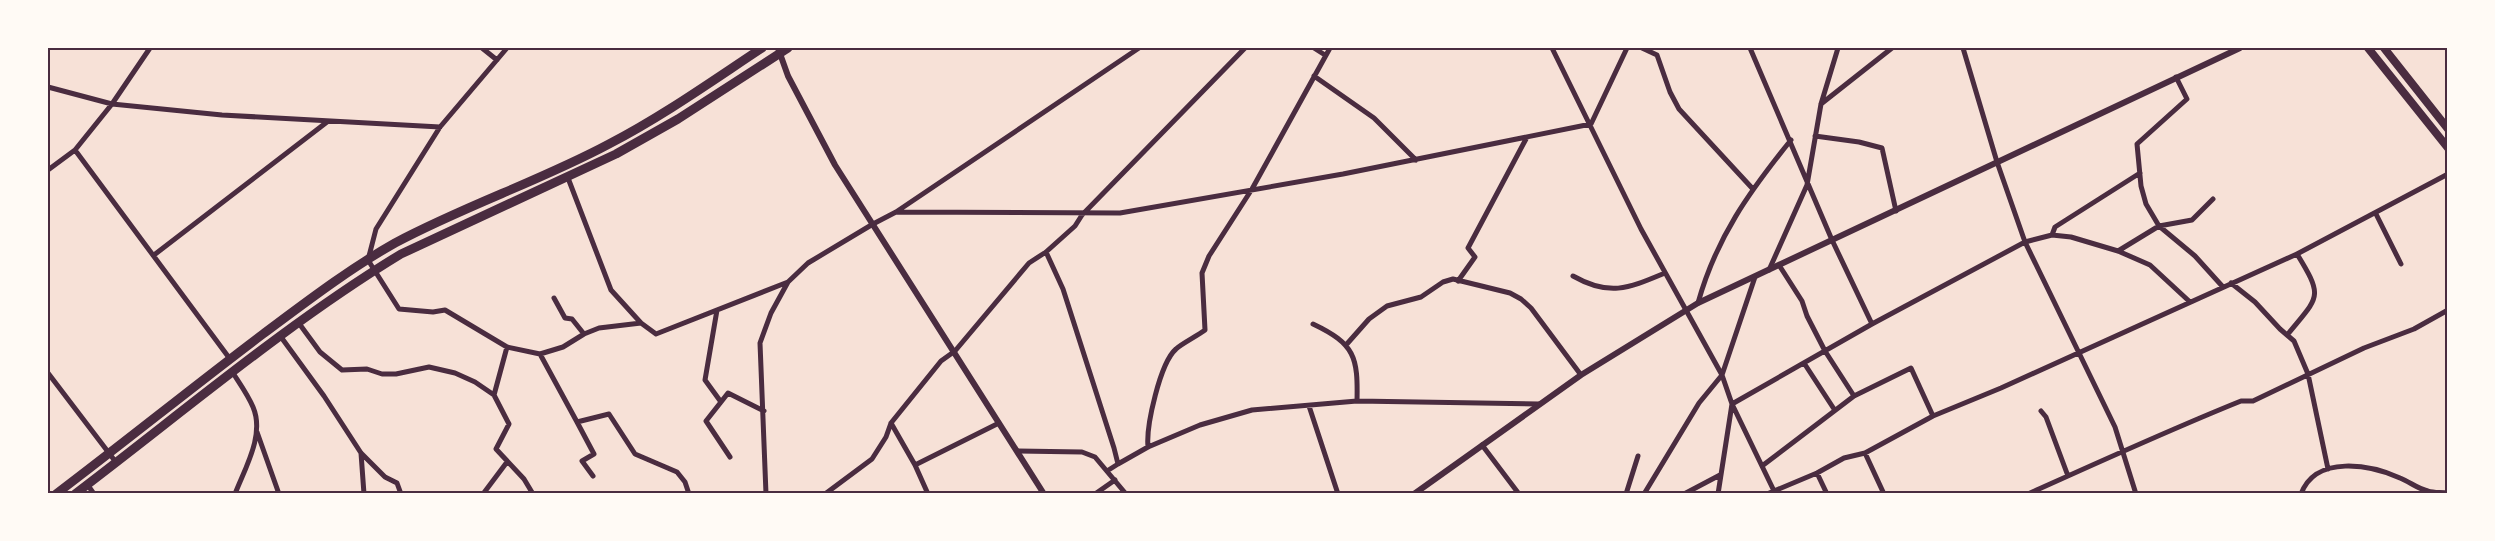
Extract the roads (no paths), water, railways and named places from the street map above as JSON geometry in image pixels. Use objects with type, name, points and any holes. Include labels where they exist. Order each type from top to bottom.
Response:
[{"type":"highway","points":[[56,494],[291,312],[368,260],[445,219],[563,167],[610,143],[672,107],[762,48]]},
{"type":"highway","points":[[75,494],[115,461],[234,373],[298,322],[374,270],[401,254],[568,178],[616,154],[678,118],[779,50],[788,48]]},
{"type":"main road","points":[[2368,48],[2448,148]]},
{"type":"main road","points":[[2384,48],[2448,130]]},
{"type":"street","points":[[48,170],[75,150],[112,104],[150,48]]},
{"type":"street","points":[[482,48],[497,60]]},
{"type":"street","points":[[507,48],[440,127],[376,229],[368,260],[398,310],[445,310],[507,347],[540,354],[563,347],[584,334],[599,328],[641,323]]},
{"type":"street","points":[[766,494],[760,343],[771,313],[788,282],[808,263],[896,212],[1139,48]]},
{"type":"street","points":[[825,494],[872,459],[886,437],[892,423],[941,361],[955,351],[1029,264],[1046,252],[1078,223],[1082,215],[1245,48]]},
{"type":"street","points":[[1314,48],[1325,55]]},
{"type":"street","points":[[1148,447],[1146,434],[1166,361],[1176,348],[1189,342],[1205,330],[1202,273],[1209,256],[1252,190],[1330,48]]},
{"type":"street","points":[[1552,48],[1641,229],[1722,375],[1732,404],[1774,492]]},
{"type":"street","points":[[1591,124],[1627,48]]},
{"type":"street","points":[[1642,48],[1657,55],[1670,92],[1679,109],[1752,188]]},
{"type":"street","points":[[1750,48],[1791,140],[1807,185],[1872,324]]},
{"type":"street","points":[[1769,270],[1807,185],[1821,104],[1838,48]]},
{"type":"street","points":[[1821,104],[1892,48]]},
{"type":"street","points":[[1963,48],[1997,162],[2025,242],[2077,353],[2115,427],[2136,494]]},
{"type":"street","points":[[1414,494],[1581,375],[1698,303],[2240,48]]},
{"type":"street","points":[[779,50],[788,76],[835,165],[955,351],[1044,494]]},
{"type":"street","points":[[1314,76],[1374,118],[1416,160]]},
{"type":"street","points":[[2176,77],[2187,99],[2137,144],[2141,186],[2146,204],[2158,226],[2195,256],[2223,287]]},
{"type":"street","points":[[48,87],[112,104],[222,115],[440,127]]},
{"type":"street","points":[[154,255],[328,121]]},
{"type":"street","points":[[896,212],[1082,215],[1120,213],[1416,160],[1526,139],[1591,124]]},
{"type":"street","points":[[1815,136],[1859,142],[1882,148],[1896,211]]},
{"type":"street","points":[[1458,281],[1475,257],[1468,248],[1526,139]]},
{"type":"street","points":[[1698,303],[1706,272],[1726,230],[1752,188],[1791,140]]},
{"type":"street","points":[[75,150],[230,359]]},
{"type":"street","points":[[2052,234],[2055,227],[2140,173]]},
{"type":"street","points":[[1767,494],[1817,474],[1844,458],[1865,453],[1933,416],[2297,254],[2376,214],[2448,174]]},
{"type":"street","points":[[568,178],[610,290],[641,323],[656,334],[788,282]]},
{"type":"street","points":[[2118,251],[2158,226],[2192,220],[2213,199]]},
{"type":"street","points":[[2376,214],[2400,264]]},
{"type":"street","points":[[1732,404],[1872,324],[2025,242],[2052,234],[2071,237],[2118,251],[2150,265],[2190,302]]},
{"type":"street","points":[[1046,252],[1072,316],[1118,464]]},
{"type":"street","points":[[2288,334],[2310,307],[2316,293],[2314,281],[2297,254]]},
{"type":"street","points":[[1779,265],[1802,301],[1807,316],[1825,351],[1854,396]]},
{"type":"street","points":[[1573,276],[1591,286],[1630,288],[1666,273]]},
{"type":"street","points":[[1644,493],[1699,403],[1722,375],[1755,277]]},
{"type":"street","points":[[1346,345],[1369,319],[1387,306],[1421,297],[1443,282],[1458,281],[1510,294],[1521,299],[1531,308],[1581,375]]},
{"type":"street","points":[[2231,284],[2255,302],[2294,340],[2308,374],[2328,469]]},
{"type":"street","points":[[554,298],[565,318],[572,319],[584,334]]},
{"type":"street","points":[[718,310],[705,380],[721,402]]},
{"type":"street","points":[[2029,493],[2122,453],[2152,437],[2240,401],[2253,401],[2364,348],[2414,329],[2448,310]]},
{"type":"street","points":[[298,322],[320,352],[342,370],[367,369],[382,374],[396,374],[429,367],[440,369],[475,382],[494,395],[509,424],[496,450],[524,479],[533,494]]},
{"type":"street","points":[[1313,324],[1332,333],[1346,345],[1358,367],[1356,401]]},
{"type":"street","points":[[280,337],[324,396],[361,453],[385,477],[397,483],[402,494]]},
{"type":"street","points":[[494,395],[507,347]]},
{"type":"street","points":[[540,354],[594,454],[582,461],[593,476]]},
{"type":"street","points":[[1804,363],[1834,409]]},
{"type":"street","points":[[1762,466],[1834,409],[1854,396],[1911,368],[1933,416]]},
{"type":"street","points":[[48,373],[115,461]]},
{"type":"street","points":[[234,373],[254,409],[256,429],[254,446],[234,494]]},
{"type":"street","points":[[730,456],[706,421],[728,393],[764,411]]},
{"type":"street","points":[[1107,471],[1148,447],[1223,418],[1252,410],[1356,401],[1539,404]]},
{"type":"street","points":[[1718,494],[1732,404]]},
{"type":"street","points":[[1309,406],[1338,494]]},
{"type":"street","points":[[2041,411],[2046,417],[2068,476]]},
{"type":"street","points":[[577,422],[609,414],[635,454],[677,472],[685,482],[689,494]]},
{"type":"street","points":[[892,423],[915,465],[928,494]]},
{"type":"street","points":[[915,465],[999,423]]},
{"type":"street","points":[[256,429],[279,494]]},
{"type":"street","points":[[1482,445],[1519,494]]},
{"type":"street","points":[[1018,451],[1082,452],[1095,457],[1126,494]]},
{"type":"street","points":[[361,453],[364,494]]},
{"type":"street","points":[[1865,453],[1884,494]]},
{"type":"street","points":[[1626,494],[1638,456]]},
{"type":"street","points":[[484,494],[507,462]]},
{"type":"street","points":[[2301,494],[2315,476],[2328,469],[2368,467],[2400,478],[2429,492],[2448,493]]},
{"type":"street","points":[[1817,474],[1827,494]]},
{"type":"street","points":[[1684,494],[1720,475]]},
{"type":"street","points":[[1095,494],[1115,480]]},
{"type":"street","points":[[87,484],[94,494]]}]
